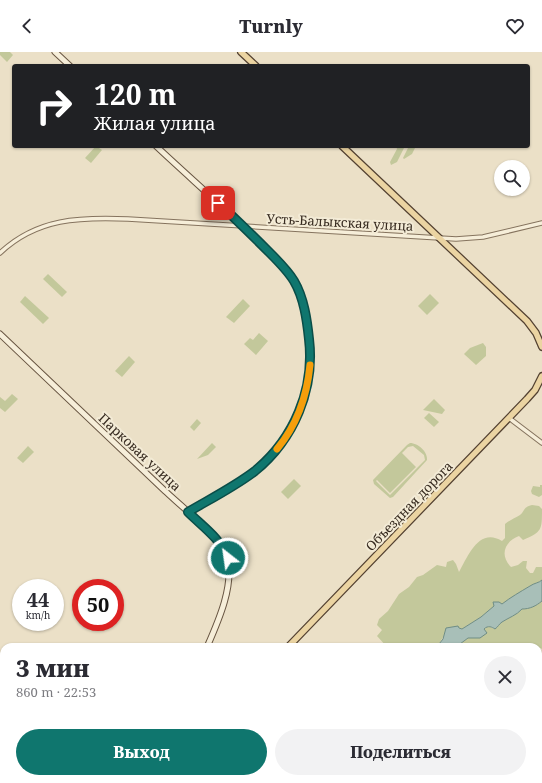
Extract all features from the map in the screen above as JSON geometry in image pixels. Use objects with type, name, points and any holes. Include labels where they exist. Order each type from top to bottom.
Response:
[{"type":"main road","points":[[56,52],[68,64]]},
{"type":"main road","points":[[241,52],[254,64]]},
{"type":"main road","points":[[158,148],[244,226],[286,270],[294,281],[300,295],[306,316],[310,345],[309,379],[298,415],[288,434],[261,465],[244,478],[188,512]]},
{"type":"main road","points":[[344,148],[527,321],[536,333],[542,347]]},
{"type":"main road","name":"Парковая улица","points":[[0,334],[222,546],[228,558],[229,572],[226,594],[217,624],[209,643]]},
{"type":"main road","name":"Объездная дорога","points":[[292,643],[509,418],[535,390],[542,376]]},
{"type":"street","name":"Усть-Балыкская улица","points":[[0,253],[17,240],[42,226],[74,220],[128,219],[456,239],[483,237],[542,223]]},
{"type":"street","points":[[509,418],[542,443]]},
{"type":"green space","points":[[0,52],[10,52],[13,55],[7,62],[0,55]]},
{"type":"green space","points":[[94,148],[102,150],[91,163],[85,158]]},
{"type":"green space","points":[[404,148],[397,162],[391,165],[390,162],[397,149]]},
{"type":"green space","points":[[408,148],[415,148],[412,154],[404,159],[403,158]]},
{"type":"green space","points":[[48,274],[67,292],[62,297],[43,279]]},
{"type":"green space","points":[[430,294],[439,303],[427,315],[418,306]]},
{"type":"green space","points":[[25,296],[49,318],[43,324],[20,302]]},
{"type":"green space","points":[[243,299],[250,306],[234,323],[226,317]]},
{"type":"green space","points":[[259,333],[268,341],[256,355],[244,344],[250,338],[253,340]]},
{"type":"green space","points":[[483,343],[486,347],[486,356],[476,365],[464,354],[470,348]]},
{"type":"green space","points":[[129,356],[135,362],[122,377],[115,371]]},
{"type":"green space","points":[[12,394],[18,399],[5,412],[0,408],[0,397],[5,401]]},
{"type":"green space","points":[[434,399],[445,410],[442,414],[423,410]]},
{"type":"green space","points":[[429,413],[439,422],[434,427],[424,418]]},
{"type":"green space","points":[[197,419],[201,423],[194,431],[190,427]]},
{"type":"green space","points":[[212,443],[216,447],[208,455],[197,459]]},
{"type":"green space","points":[[413,443],[419,446],[426,454],[427,460],[393,497],[390,498],[374,484],[373,480],[407,445]],"holes":[[[413,446],[424,455],[425,460],[390,495],[376,481],[377,480],[390,493],[416,467],[402,453],[408,447]]]},
{"type":"green space","points":[[28,446],[34,452],[23,463],[17,458]]},
{"type":"green space","points":[[294,479],[301,486],[288,499],[281,492]]},
{"type":"green space","points":[[540,485],[542,485],[542,495],[539,497],[532,494],[531,491],[533,486],[540,487]]},
{"type":"green space","points":[[532,505],[539,506],[542,509],[542,522],[540,529],[534,535],[523,540],[519,536],[510,541],[505,549],[505,558],[511,567],[518,565],[523,561],[527,561],[526,568],[530,573],[533,573],[536,567],[542,567],[542,580],[540,582],[530,586],[502,604],[494,606],[481,617],[462,629],[459,628],[446,632],[440,643],[383,643],[377,636],[382,630],[377,625],[379,619],[388,611],[399,594],[409,587],[417,577],[423,575],[437,565],[446,567],[447,562],[453,560],[459,572],[470,551],[475,545],[481,540],[487,538],[494,538],[502,541],[505,538],[505,524],[522,514],[527,507]]},
{"type":"green space","points":[[542,601],[542,643],[461,643],[468,638],[480,638],[486,627],[495,629],[502,622],[515,615],[522,609],[533,607]]},
{"type":"water","points":[[542,580],[542,601],[530,608],[522,609],[515,615],[502,622],[495,629],[490,627],[485,628],[484,629],[487,633],[480,638],[468,638],[461,643],[440,643],[443,639],[446,628],[458,626],[462,629],[481,617],[494,606],[493,602],[499,602],[502,604]]},
{"type":"slow traffic","points":[[277,449],[288,434],[298,415],[309,379],[310,365]]},
{"type":"route","points":[[218,203],[244,226],[286,270],[294,281],[304,308],[308,325],[310,345],[309,379],[302,406],[288,434],[273,453],[249,476],[188,512],[216,539],[226,552],[228,558]]}]
